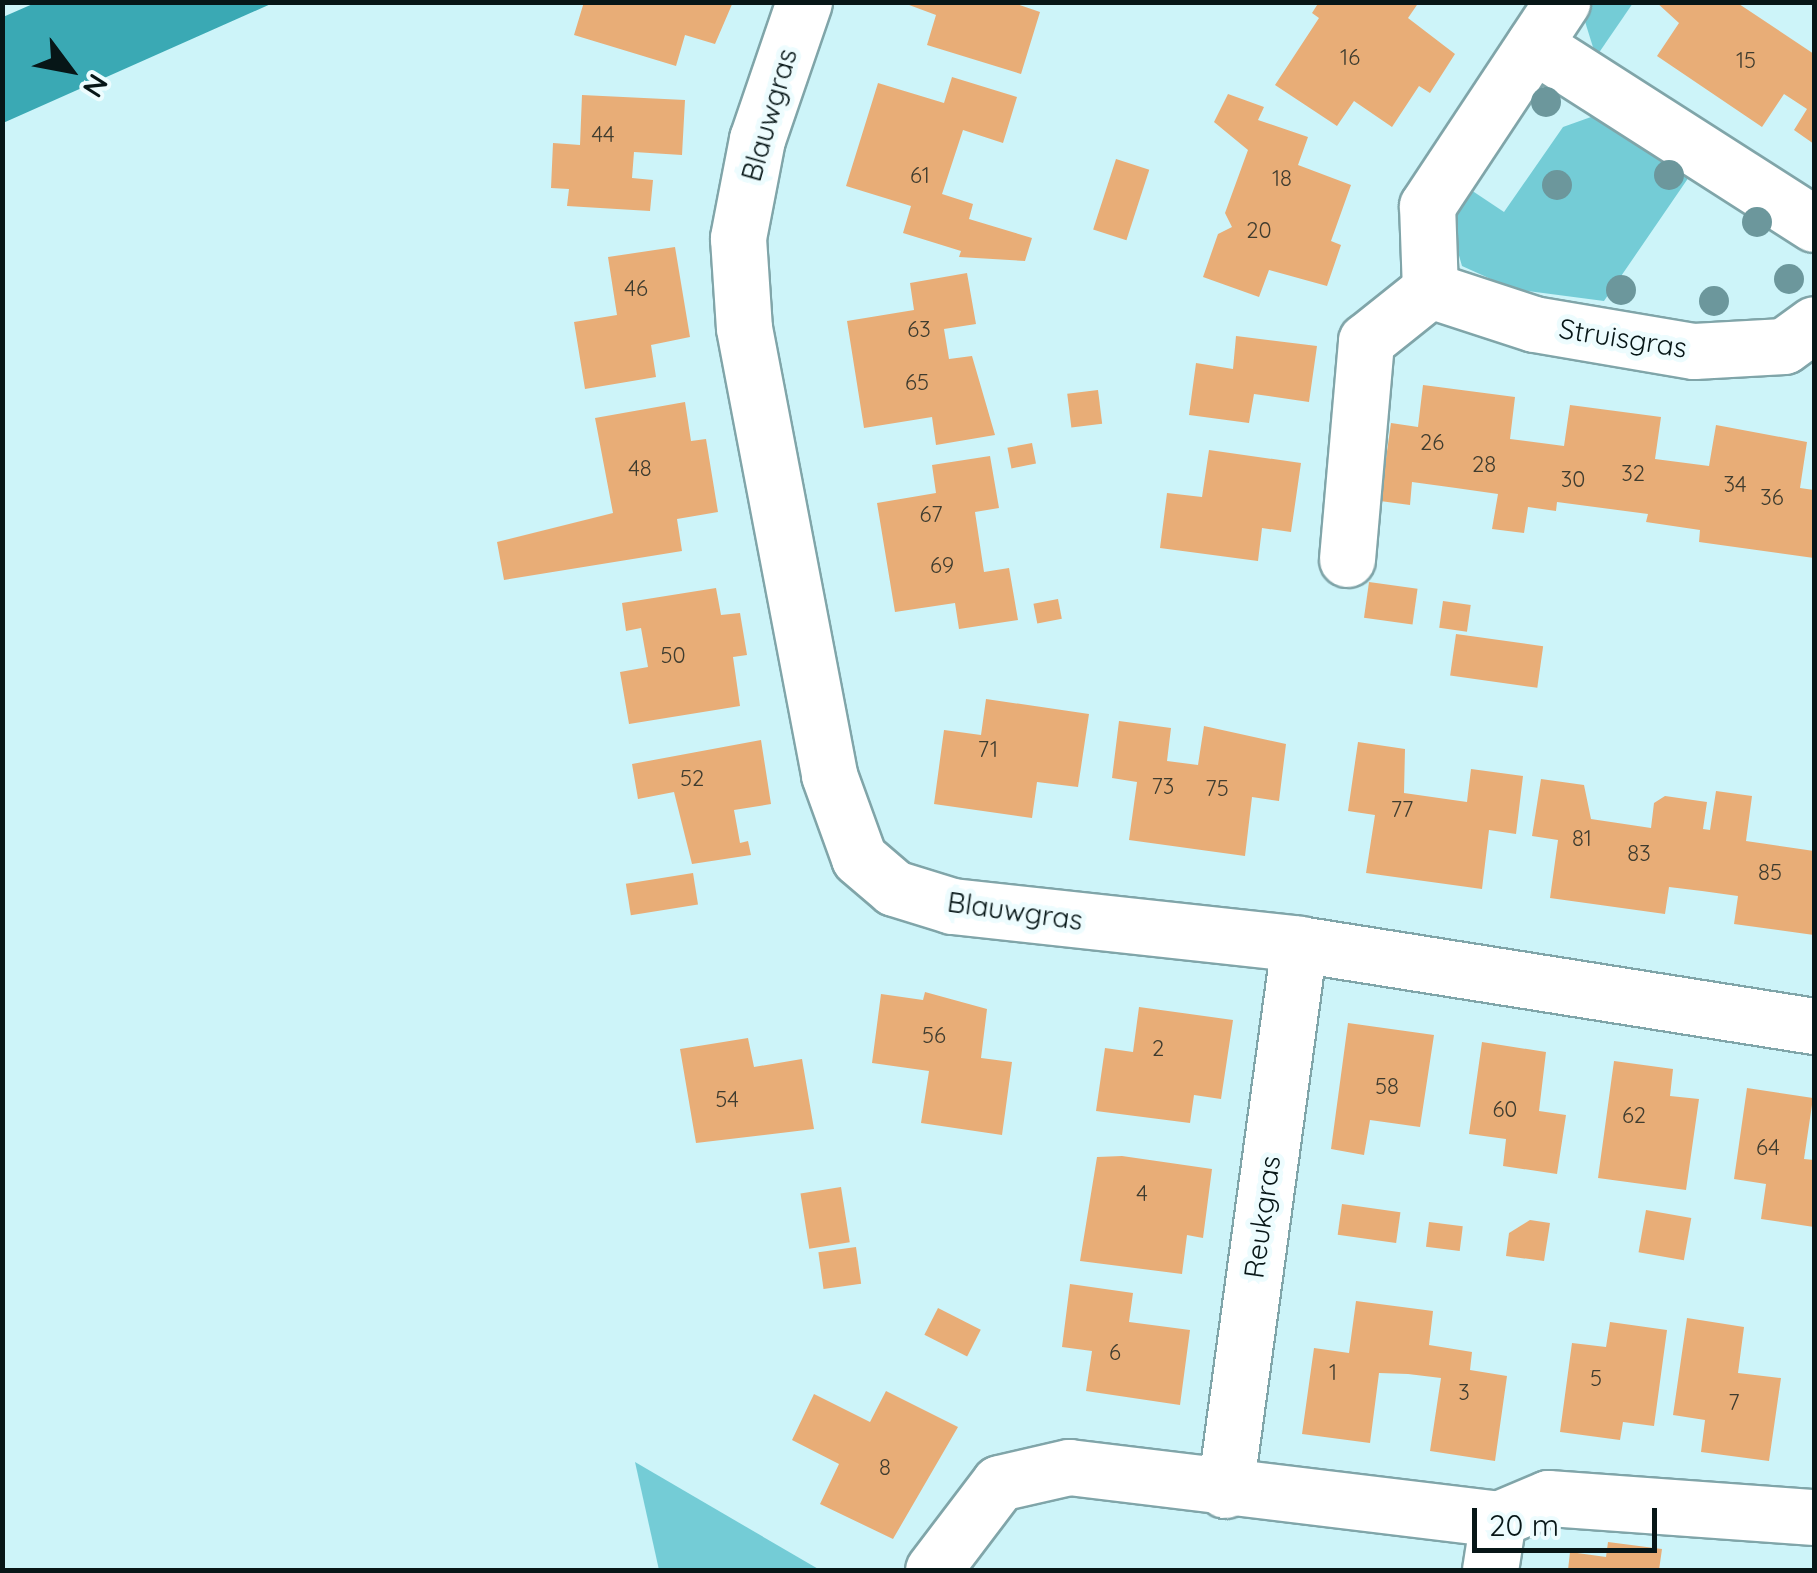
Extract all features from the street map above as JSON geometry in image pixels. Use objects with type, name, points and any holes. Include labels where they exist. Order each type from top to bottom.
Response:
[{"type":"street","name":"Blauwgras","points":[[804,2],[757,138],[738,238],[743,310],[830,775],[859,858],[894,888],[952,906],[1298,944],[1814,1026]]},
{"type":"street","points":[[1347,559],[1366,341],[1430,290],[1427,206],[1548,24],[1814,224]]},
{"type":"street","name":"Struisgras","points":[[1430,290],[1534,324],[1694,351],[1784,346],[1814,324]]},
{"type":"street","name":"Reukgras","points":[[1225,1490],[1298,944]]},
{"type":"street","points":[[933,1570],[998,1483],[1069,1467],[1225,1490],[1494,1545],[1548,1498],[1814,1516]]},
{"type":"shaded area","points":[[35,3],[273,3],[3,123],[3,17]]},
{"type":"shaded area","points":[[1591,3],[1633,3],[1596,57],[1583,15]]},
{"type":"shaded area","points":[[1605,112],[1691,174],[1604,301],[1513,289],[1462,266],[1448,217],[1465,186],[1504,212],[1563,127]]},
{"type":"shaded area","points":[[635,1462],[820,1570],[659,1570]]},
{"type":"building","points":[[584,2],[733,2],[715,44],[685,35],[676,66],[574,35]]},
{"type":"building","points":[[901,2],[1011,2],[1040,12],[1021,74],[927,45],[936,15]]},
{"type":"building","points":[[1319,2],[1419,2],[1408,18],[1455,54],[1430,93],[1419,86],[1392,127],[1354,101],[1337,126],[1275,85],[1319,18],[1312,13]]},
{"type":"building","points":[[1656,2],[1736,2],[1814,54],[1814,144],[1794,130],[1807,109],[1784,94],[1762,127],[1657,56],[1679,23]]},
{"type":"building","points":[[952,77],[1017,97],[1003,143],[963,130],[942,194],[973,204],[969,219],[1032,238],[1025,261],[959,257],[961,251],[903,233],[911,206],[846,186],[878,83],[944,103]]},
{"type":"building","points":[[1228,94],[1264,107],[1258,120],[1308,137],[1298,165],[1351,185],[1331,241],[1341,245],[1327,286],[1269,270],[1259,297],[1203,277],[1218,234],[1232,227],[1225,213],[1248,150],[1214,122]]},
{"type":"building","points":[[582,95],[685,100],[682,155],[634,152],[632,178],[653,180],[650,211],[567,206],[569,189],[551,188],[553,143],[580,145]]},
{"type":"building","points":[[1116,159],[1149,170],[1126,240],[1093,229]]},
{"type":"building","points":[[675,247],[690,337],[651,345],[656,377],[585,389],[574,322],[617,315],[608,257]]},
{"type":"building","points":[[967,273],[976,324],[944,329],[949,359],[972,356],[995,435],[936,445],[932,417],[864,428],[847,321],[914,310],[910,283]]},
{"type":"building","points":[[1236,336],[1317,346],[1309,402],[1254,394],[1249,423],[1189,415],[1196,363],[1233,369]]},
{"type":"building","points":[[1423,385],[1515,397],[1510,439],[1564,446],[1570,405],[1661,417],[1655,459],[1709,466],[1716,425],[1807,442],[1800,488],[1814,490],[1814,558],[1699,542],[1700,530],[1646,522],[1648,514],[1557,502],[1556,511],[1528,507],[1524,533],[1492,529],[1498,494],[1412,482],[1410,505],[1380,501],[1391,423],[1418,427]]},
{"type":"building","points":[[1098,390],[1102,424],[1071,428],[1067,394]]},
{"type":"building","points":[[685,402],[691,441],[706,439],[718,512],[677,519],[682,551],[504,580],[497,542],[613,513],[595,418]]},
{"type":"building","points":[[1032,443],[1036,464],[1011,468],[1007,448]]},
{"type":"building","points":[[1209,450],[1301,463],[1291,532],[1262,528],[1258,561],[1160,548],[1167,493],[1202,497]]},
{"type":"building","points":[[990,456],[999,508],[975,512],[984,572],[1009,568],[1018,620],[959,629],[955,603],[895,612],[877,503],[936,493],[932,465]]},
{"type":"building","points":[[1369,582],[1418,589],[1413,624],[1364,618]]},
{"type":"building","points":[[716,588],[721,615],[740,613],[747,655],[733,657],[740,706],[629,724],[620,672],[648,667],[641,628],[626,631],[622,603]]},
{"type":"building","points":[[1058,599],[1062,619],[1037,623],[1033,604]]},
{"type":"building","points":[[1443,601],[1471,605],[1467,632],[1439,628]]},
{"type":"building","points":[[1456,634],[1543,646],[1537,688],[1450,676]]},
{"type":"building","points":[[986,699],[1089,714],[1078,787],[1037,782],[1032,818],[934,804],[944,730],[981,735]]},
{"type":"building","points":[[1119,721],[1171,728],[1167,761],[1198,765],[1204,726],[1286,744],[1279,801],[1252,797],[1245,856],[1129,840],[1137,782],[1112,778]]},
{"type":"building","points":[[761,740],[771,804],[734,810],[740,843],[748,841],[751,855],[692,864],[674,792],[638,799],[632,764]]},
{"type":"building","points":[[1358,742],[1405,749],[1404,793],[1467,802],[1471,769],[1523,776],[1516,834],[1489,830],[1482,889],[1366,873],[1375,815],[1348,811]]},
{"type":"building","points":[[1541,779],[1584,785],[1591,819],[1651,828],[1654,803],[1665,796],[1707,802],[1703,829],[1710,830],[1716,791],[1752,796],[1746,841],[1814,851],[1814,935],[1734,924],[1738,896],[1669,887],[1665,914],[1550,898],[1558,840],[1532,836]]},
{"type":"building","points":[[693,873],[698,905],[631,915],[626,884]]},
{"type":"building","points":[[925,992],[987,1009],[981,1058],[1012,1062],[1002,1135],[921,1123],[929,1071],[872,1063],[881,994],[923,1000]]},
{"type":"building","points":[[1139,1007],[1233,1020],[1221,1099],[1194,1095],[1190,1123],[1096,1111],[1105,1048],[1133,1052]]},
{"type":"building","points":[[1348,1023],[1434,1035],[1420,1127],[1370,1120],[1364,1155],[1331,1149]]},
{"type":"building","points":[[748,1038],[754,1067],[802,1059],[814,1129],[696,1143],[680,1049]]},
{"type":"building","points":[[1482,1042],[1546,1052],[1539,1111],[1566,1115],[1557,1174],[1503,1166],[1506,1139],[1469,1134]]},
{"type":"building","points":[[1614,1061],[1673,1069],[1670,1096],[1699,1099],[1686,1190],[1598,1178]]},
{"type":"building","points":[[1747,1088],[1813,1098],[1804,1159],[1814,1160],[1814,1227],[1761,1219],[1766,1184],[1734,1179]]},
{"type":"building","points":[[1122,1156],[1212,1169],[1203,1238],[1187,1235],[1182,1274],[1080,1261],[1097,1157]]},
{"type":"building","points":[[841,1187],[850,1242],[809,1249],[801,1193]]},
{"type":"building","points":[[1342,1204],[1400,1212],[1396,1243],[1338,1235]]},
{"type":"building","points":[[1646,1210],[1691,1218],[1684,1260],[1639,1252]]},
{"type":"building","points":[[1530,1220],[1550,1223],[1544,1261],[1506,1256],[1509,1233]]},
{"type":"building","points":[[1429,1222],[1463,1226],[1460,1251],[1426,1247]]},
{"type":"building","points":[[856,1247],[861,1284],[824,1289],[818,1252]]},
{"type":"building","points":[[1070,1284],[1133,1293],[1129,1322],[1190,1330],[1180,1405],[1086,1391],[1092,1351],[1062,1347]]},
{"type":"building","points":[[1356,1301],[1433,1311],[1429,1345],[1472,1352],[1470,1370],[1507,1376],[1495,1461],[1430,1451],[1441,1378],[1379,1373],[1370,1443],[1302,1434],[1314,1348],[1349,1353]]},
{"type":"building","points":[[938,1308],[981,1330],[967,1357],[924,1335]]},
{"type":"building","points":[[1687,1318],[1744,1327],[1738,1373],[1781,1378],[1769,1461],[1701,1452],[1705,1420],[1673,1415]]},
{"type":"building","points":[[1610,1322],[1667,1330],[1654,1426],[1623,1422],[1620,1440],[1560,1432],[1572,1343],[1606,1347]]},
{"type":"building","points":[[886,1391],[958,1427],[893,1539],[820,1504],[839,1464],[792,1440],[814,1394],[870,1422]]},
{"type":"building","points":[[1608,1542],[1662,1549],[1659,1570],[1568,1570],[1570,1552],[1606,1557]]}]
